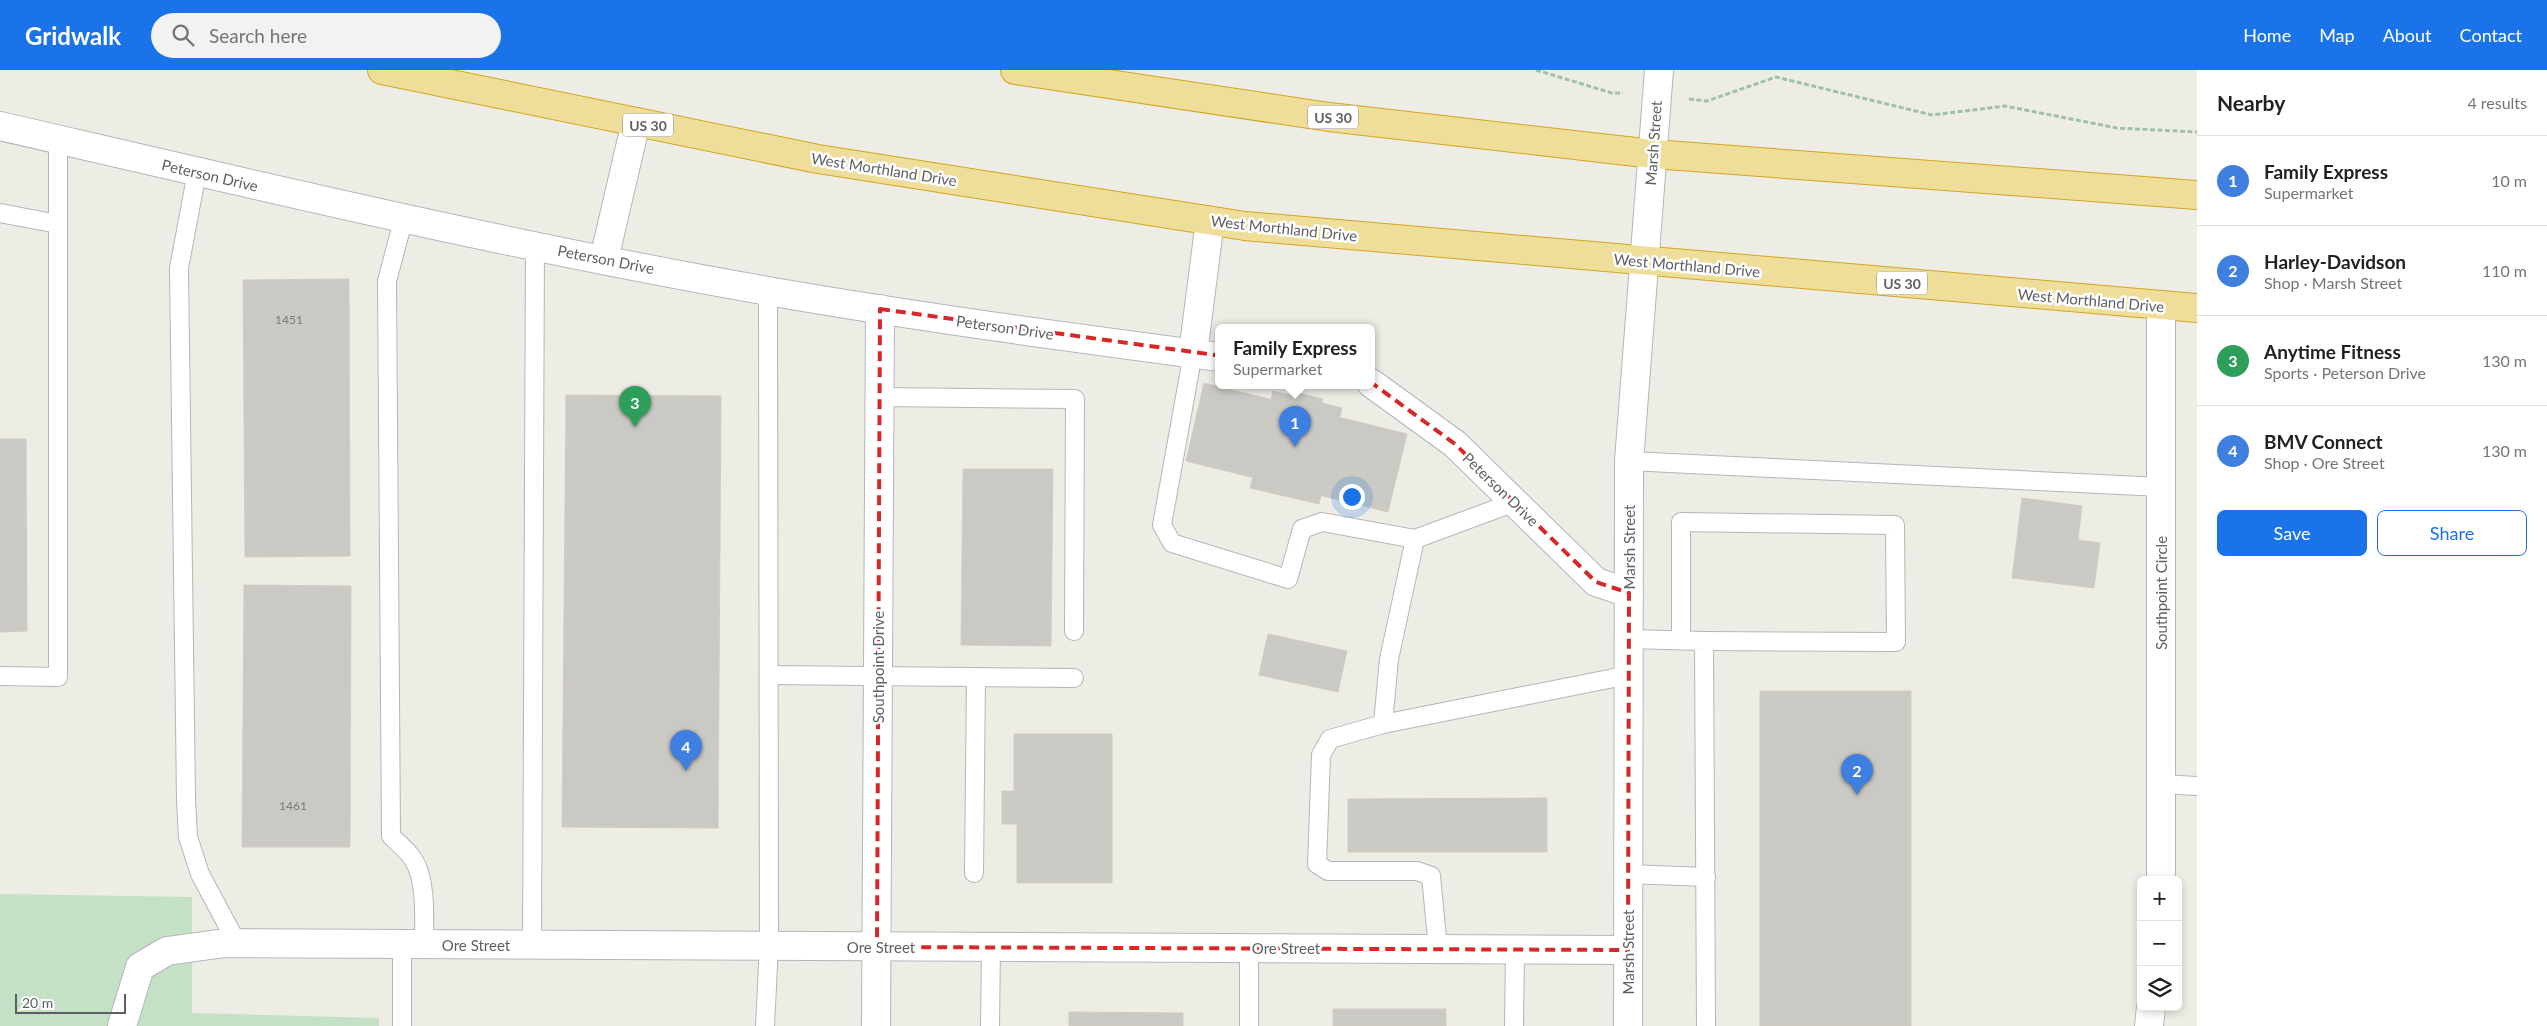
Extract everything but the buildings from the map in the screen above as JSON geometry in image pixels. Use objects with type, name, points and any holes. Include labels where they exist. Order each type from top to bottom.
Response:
[{"type":"highway","name":"West Morthland Drive","points":[[382,70],[818,159],[1210,221],[1643,261],[2197,308]]},
{"type":"highway","name":"US 30","points":[[1015,70],[1329,117],[1653,154],[2197,195]]},
{"type":"street","name":"Marsh Street","points":[[1628,1026],[1629,461],[1658,83]]},
{"type":"street","points":[[604,259],[636,122]]},
{"type":"street","name":"Peterson Drive","points":[[0,126],[197,172],[535,246],[768,291],[880,309],[1206,355]]},
{"type":"street","points":[[1206,355],[1210,221]]},
{"type":"street","name":"Southpoint Circle","points":[[2161,876],[2162,306]]},
{"type":"street","name":"Southpoint Drive","points":[[876,1026],[880,309]]},
{"type":"street","name":"Peterson Drive","points":[[1375,386],[1455,444],[1596,582],[1629,593]]},
{"type":"street","name":"Ore Street","points":[[122,1026],[140,968],[167,951],[237,943],[1628,950]]},
{"type":"street","points":[[2149,1026],[2151,1011]]},
{"type":"lane","points":[[0,676],[58,677],[58,140]]},
{"type":"lane","points":[[197,172],[179,268],[188,837],[200,874],[237,943]]},
{"type":"lane","points":[[0,213],[58,224]]},
{"type":"lane","points":[[402,1026],[413,945],[424,901],[420,877],[414,860],[391,836],[386,281],[404,217]]},
{"type":"lane","points":[[532,945],[535,246]]},
{"type":"lane","points":[[766,1026],[769,946],[768,291]]},
{"type":"lane","points":[[1206,355],[1162,525],[1172,543],[1288,579],[1302,529],[1322,522],[1415,539],[1515,502]]},
{"type":"lane","points":[[879,396],[1075,399],[1074,631]]},
{"type":"lane","points":[[1629,461],[2162,486]]},
{"type":"lane","points":[[1629,639],[1704,641],[1896,642],[1895,525],[1682,522],[1682,640]]},
{"type":"lane","points":[[1383,724],[1389,659],[1415,539]]},
{"type":"lane","points":[[1704,641],[1706,1026]]},
{"type":"lane","points":[[769,675],[1074,678]]},
{"type":"lane","points":[[1438,949],[1430,876],[1417,871],[1328,871],[1317,864],[1321,755],[1330,739],[1383,724],[1629,675]]},
{"type":"lane","points":[[974,873],[976,677]]},
{"type":"lane","points":[[2161,784],[2197,786]]},
{"type":"lane","points":[[1628,874],[1706,877]]},
{"type":"lane","points":[[990,1026],[991,947]]},
{"type":"lane","points":[[1249,948],[1249,1026]]},
{"type":"lane","points":[[1514,1026],[1515,950]]},
{"type":"path","points":[[1536,70],[1612,93],[1658,83],[1707,101],[1776,76],[1932,115],[2005,106],[2117,128],[2197,132]]},
{"type":"highlighted area","points":[[880,309],[1361,375],[1455,444],[1596,582],[1629,593],[1628,950],[877,947]]},
{"type":"green space","points":[[0,894],[192,897],[192,1013],[379,1018],[379,1026],[0,1026]]},
{"type":"place","name":"Anytime Fitness","points":[[635,427]]},
{"type":"place","name":"Family Express","points":[[1295,447]]},
{"type":"place","name":"BMV Connect","points":[[686,771]]},
{"type":"place","name":"Harley-Davidson","points":[[1857,795]]}]
